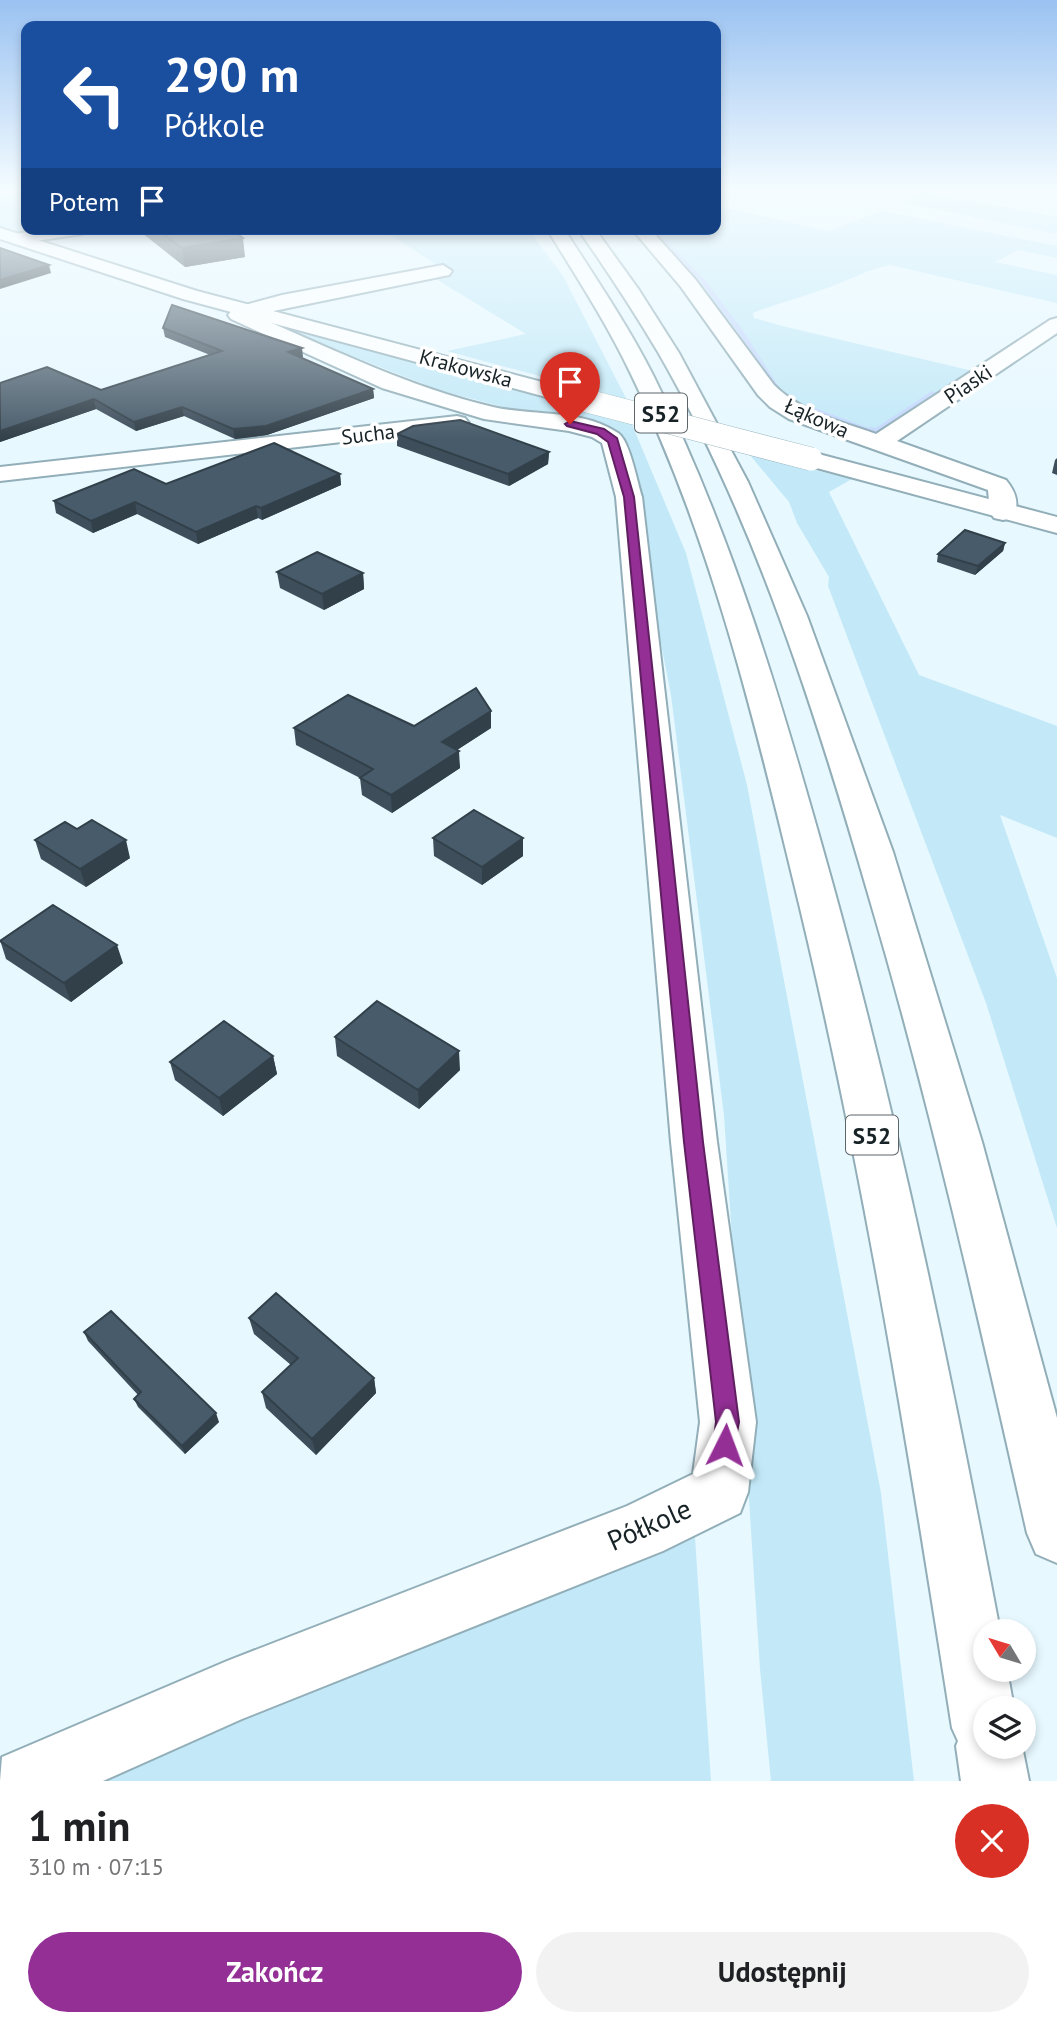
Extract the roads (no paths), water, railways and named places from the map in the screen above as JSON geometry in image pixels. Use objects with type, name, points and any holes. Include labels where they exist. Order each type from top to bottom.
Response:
[{"type":"main road","name":"Krakowska","points":[[126,274],[190,295],[251,309],[1057,525]]},
{"type":"main road","points":[[251,309],[427,274]]},
{"type":"main road","name":"S52","points":[[588,274],[658,406],[687,470],[718,552],[760,681],[834,962],[912,1318],[979,1696]]},
{"type":"main road","name":"S52","points":[[608,274],[643,309],[691,389],[755,520],[821,695],[883,871],[1004,1312],[1057,1533]]},
{"type":"main road","name":"Łąkowa","points":[[680,274],[766,390],[778,402],[797,414],[997,485],[1003,493],[1003,512]]},
{"type":"main road","name":"Sucha","points":[[251,309],[239,316],[390,383],[492,414]]},
{"type":"main road","name":"Piaski","points":[[879,443],[1057,324]]},
{"type":"main road","name":"Sucha","points":[[0,474],[450,425],[492,414]]},
{"type":"main road","name":"Półkole","points":[[26,1781],[227,1693],[642,1530],[719,1492],[728,1422],[694,1142],[629,497],[613,440],[600,432],[570,424],[492,414]]},
{"type":"main road","points":[[991,1759],[995,1781]]},
{"type":"waterway","points":[[696,274],[739,329],[775,387]]},
{"type":"waterway","points":[[804,407],[865,429],[877,430],[935,393]]}]
